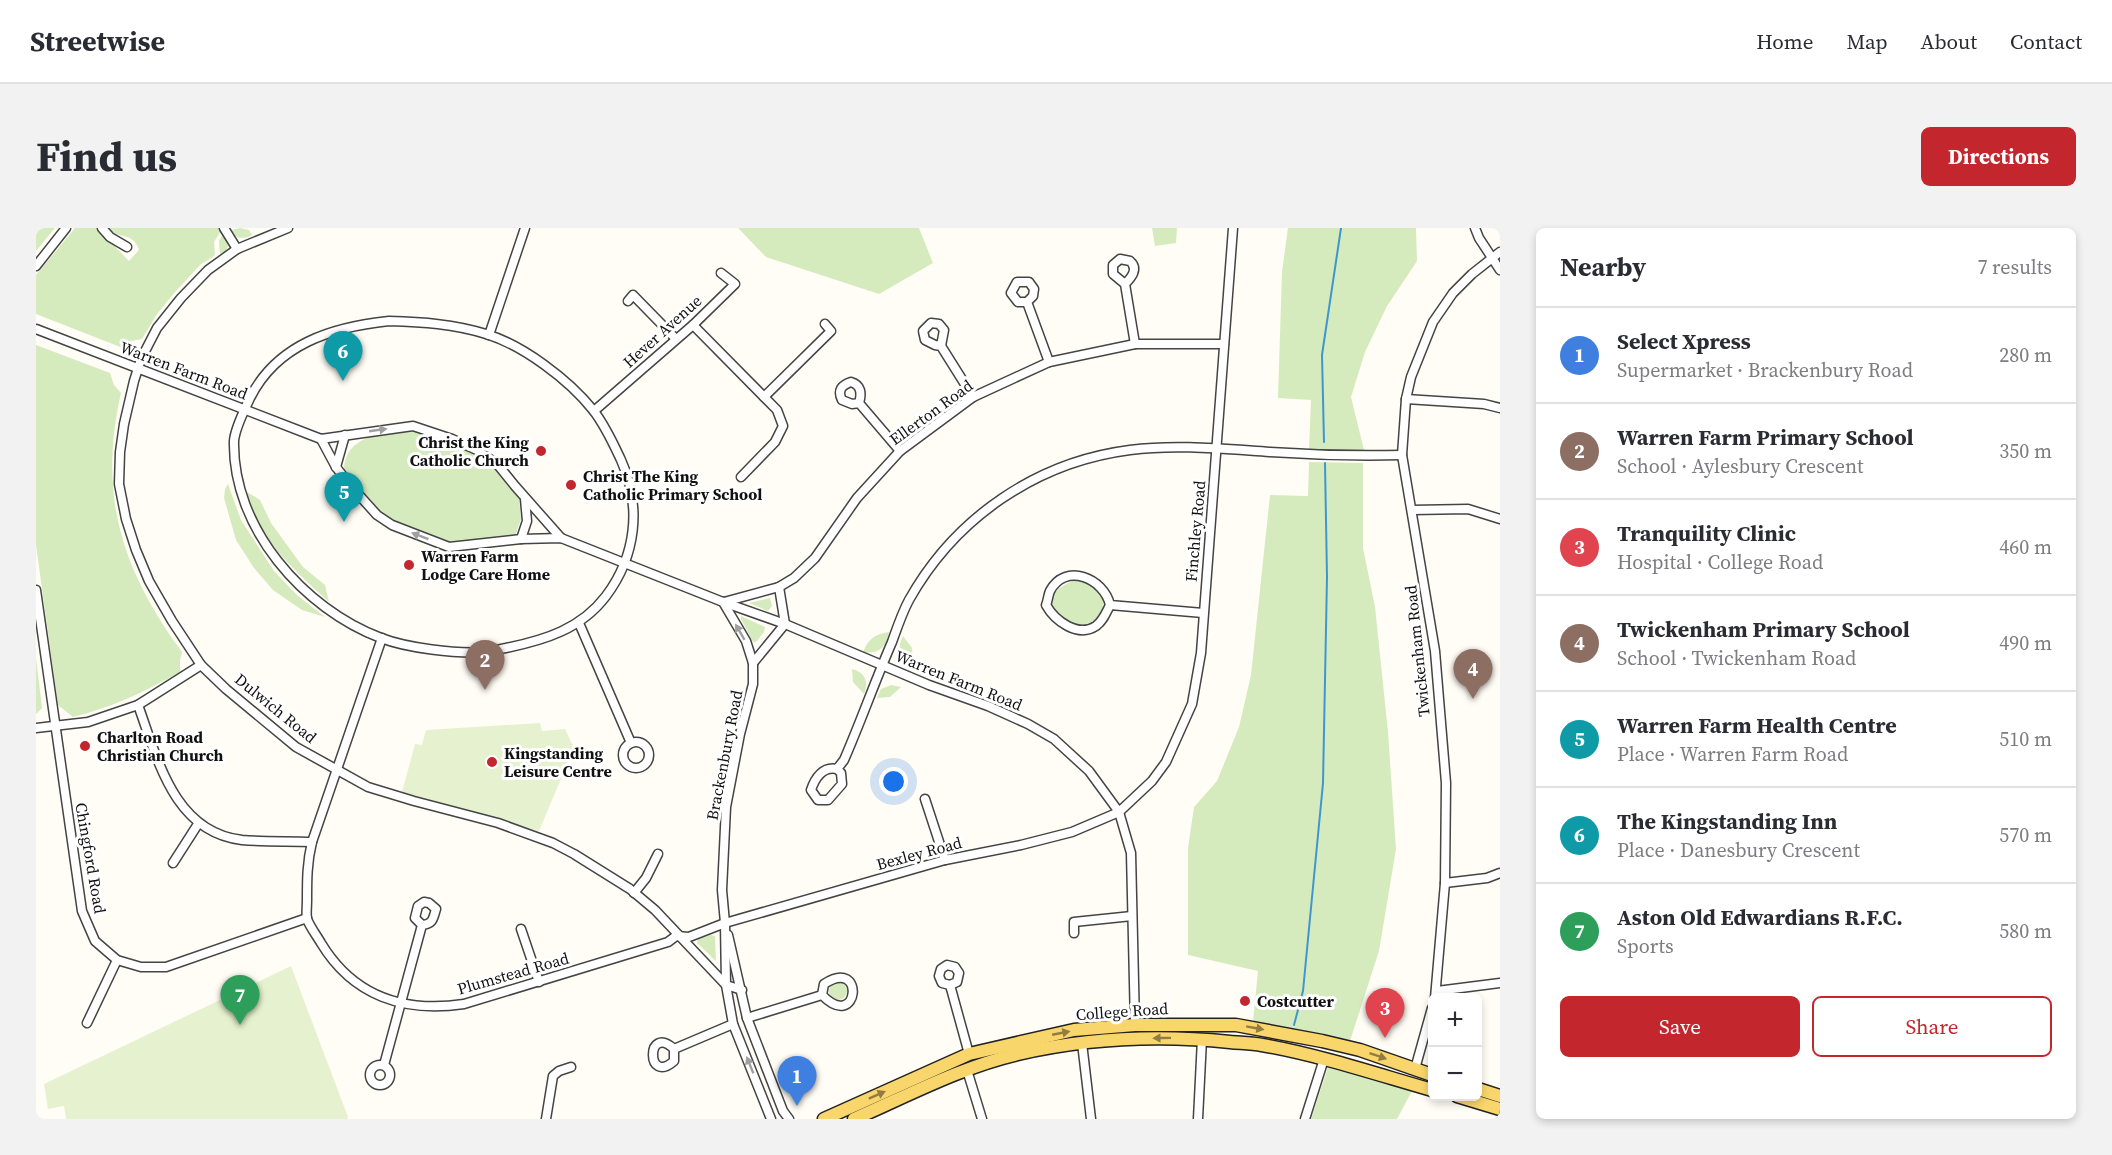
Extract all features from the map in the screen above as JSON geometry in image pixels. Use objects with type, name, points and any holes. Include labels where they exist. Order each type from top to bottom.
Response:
[{"type":"main road","points":[[1133,1039],[1135,1025]]},
{"type":"main road","name":"College Road","points":[[824,1119],[969,1054],[1074,1030],[1135,1025],[1236,1025],[1360,1050],[1428,1074]]},
{"type":"main road","name":"College Road","points":[[854,1119],[967,1070],[1017,1054],[1082,1043],[1133,1039],[1202,1039],[1259,1044],[1324,1059],[1428,1089]]},
{"type":"main road","points":[[1412,1084],[1415,1069]]},
{"type":"main road","points":[[1482,1090],[1500,1096]]},
{"type":"main road","points":[[1474,1101],[1500,1109]]},
{"type":"street","points":[[36,266],[66,228]]},
{"type":"street","points":[[102,228],[110,237],[128,247]]},
{"type":"street","points":[[224,228],[237,249]]},
{"type":"street","name":"Dulwich Road","points":[[288,228],[237,249],[208,270],[157,328],[138,368],[130,396],[120,452],[119,484],[126,519],[149,581],[201,665],[296,747],[368,787],[498,823],[553,843],[599,869],[634,893],[682,936]]},
{"type":"street","points":[[489,335],[525,228]]},
{"type":"street","name":"Finchley Road","points":[[1119,813],[1152,781],[1166,762],[1192,704],[1201,653],[1233,228]]},
{"type":"street","points":[[1475,228],[1500,270]]},
{"type":"street","name":"Twickenham Road","points":[[1436,993],[1445,882],[1446,783],[1435,651],[1402,455],[1406,399],[1414,367],[1433,322],[1453,293],[1500,252]]},
{"type":"street","name":"Hever Avenue","points":[[594,411],[693,325],[735,284],[721,273]]},
{"type":"street","points":[[1125,284],[1135,344]]},
{"type":"street","points":[[628,301],[633,295],[676,339]]},
{"type":"street","points":[[1027,302],[1049,362]]},
{"type":"street","points":[[389,321],[423,322],[489,335],[532,356],[570,385],[594,411],[607,432],[632,489],[634,527],[625,563],[616,583],[579,623],[534,642],[484,652],[432,650],[382,638],[324,607],[299,586],[267,546],[252,519],[241,492],[237,471],[234,439],[244,410],[258,383],[272,366],[302,344],[320,336],[363,323],[389,321]]},
{"type":"street","points":[[764,397],[831,331],[825,324]]},
{"type":"street","points":[[693,325],[777,410],[783,426],[775,442],[741,477]]},
{"type":"street","name":"Warren Farm Road","points":[[36,329],[321,440],[413,426],[433,431],[477,450],[498,465],[561,538]]},
{"type":"street","name":"Ellerton Road","points":[[723,602],[779,587],[794,578],[815,558],[857,498],[900,451],[973,397],[1049,362],[1135,344],[1224,344]]},
{"type":"street","points":[[941,346],[973,397]]},
{"type":"street","points":[[1406,399],[1484,404],[1500,408]]},
{"type":"street","points":[[859,403],[900,451]]},
{"type":"street","points":[[336,467],[345,435]]},
{"type":"street","name":"Warren Farm Road","points":[[321,440],[336,467],[377,515],[386,522],[449,547],[521,539],[561,538],[785,624],[988,706],[1054,739],[1089,771],[1119,813],[1131,853],[1135,1025]]},
{"type":"street","points":[[837,769],[844,760],[909,601],[931,567],[954,538],[1005,495],[1047,472],[1074,462],[1132,450],[1178,447],[1339,456],[1402,455]]},
{"type":"street","points":[[521,539],[527,521],[525,499]]},
{"type":"street","points":[[1412,510],[1468,509],[1500,519]]},
{"type":"street","points":[[1077,576],[1089,578],[1095,582],[1108,596],[1110,605],[1105,616],[1096,626],[1085,630],[1076,630],[1067,626],[1052,616],[1046,605],[1050,591],[1060,580],[1077,576]]},
{"type":"street","points":[[753,663],[785,624],[779,587]]},
{"type":"street","name":"Chingford Road","points":[[36,590],[82,911],[95,941],[117,960],[141,967],[166,967],[307,918]]},
{"type":"street","name":"Brackenbury Road","points":[[723,602],[746,641],[753,663],[753,684],[740,734],[726,807],[722,890],[726,985],[733,1024],[771,1119]]},
{"type":"street","points":[[1110,605],[1203,613]]},
{"type":"street","points":[[579,623],[631,743]]},
{"type":"street","name":"Plumstead Road","points":[[382,638],[336,770],[306,866],[307,918],[329,957],[345,975],[365,989],[400,1003],[427,1007],[454,1006],[668,942],[676,936],[689,938],[725,923]]},
{"type":"street","points":[[36,728],[88,722],[138,705],[201,665]]},
{"type":"street","points":[[138,705],[162,769],[175,796],[198,824],[223,836],[242,840],[312,842]]},
{"type":"street","points":[[925,798],[945,860]]},
{"type":"street","name":"Bexley Road","points":[[725,923],[945,860],[1022,845],[1072,832],[1119,813]]},
{"type":"street","points":[[173,863],[198,824]]},
{"type":"street","points":[[634,893],[646,878],[658,854]]},
{"type":"street","points":[[1445,882],[1487,878],[1500,873]]},
{"type":"street","points":[[1074,933],[1074,922],[1132,916]]},
{"type":"street","name":"Brackenbury Road","points":[[725,923],[747,1018],[783,1110],[789,1119]]},
{"type":"street","points":[[384,1065],[422,925]]},
{"type":"street","points":[[521,929],[539,982]]},
{"type":"street","points":[[682,936],[726,985],[742,990]]},
{"type":"street","points":[[87,1023],[117,960]]},
{"type":"street","points":[[1442,993],[1500,983]]},
{"type":"street","points":[[950,985],[969,1054]]},
{"type":"street","points":[[747,1018],[822,995]]},
{"type":"street","points":[[1415,1069],[1428,1022]]},
{"type":"street","points":[[674,1049],[733,1024]]},
{"type":"street","points":[[1198,1119],[1202,1039]]},
{"type":"street","points":[[1082,1043],[1091,1119]]},
{"type":"street","points":[[1305,1119],[1324,1059]]},
{"type":"street","points":[[546,1119],[554,1076],[559,1071],[571,1067]]},
{"type":"street","points":[[967,1070],[982,1119]]},
{"type":"green space","points":[[36,228],[55,228],[36,251]]},
{"type":"green space","points":[[75,228],[97,228],[129,261],[139,250],[136,244],[133,240],[111,232],[107,228],[219,228],[221,231],[214,242],[213,257],[201,264],[175,292],[157,314],[142,339],[131,341],[123,348],[36,314],[36,275]]},
{"type":"green space","points":[[240,228],[249,230],[252,235],[240,238],[231,230]]},
{"type":"green space","points":[[738,228],[919,228],[933,263],[879,294],[766,257]]},
{"type":"green space","points":[[1152,228],[1177,228],[1176,243],[1155,246]]},
{"type":"green space","points":[[1288,228],[1416,228],[1417,261],[1387,306],[1365,352],[1351,397],[1364,450],[1309,451],[1311,400],[1278,398],[1282,272]]},
{"type":"green space","points":[[223,234],[228,246],[226,251],[220,254],[219,241]]},
{"type":"green space","points":[[36,345],[110,373],[114,385],[121,393],[112,464],[114,497],[120,529],[130,560],[144,591],[182,652],[180,672],[102,709],[73,717],[58,705],[36,545]]},
{"type":"green space","points":[[415,431],[474,453],[494,467],[519,498],[521,519],[515,536],[449,542],[396,522],[382,513],[344,469],[352,448],[360,442],[370,437]]},
{"type":"green space","points":[[1309,462],[1363,463],[1363,548],[1375,607],[1388,732],[1396,849],[1379,951],[1350,1041],[1253,1022],[1258,971],[1188,955],[1188,848],[1194,807],[1217,781],[1239,727],[1251,675],[1270,495],[1308,496]]},
{"type":"green space","points":[[228,484],[241,520],[274,571],[298,596],[325,617],[302,610],[273,590],[254,568],[236,540],[224,498]]},
{"type":"green space","points":[[247,492],[260,500],[271,523],[303,567],[325,585],[329,602],[279,553],[258,524]]},
{"type":"green space","points":[[1077,580],[1090,584],[1098,590],[1102,598],[1101,615],[1087,626],[1077,627],[1069,624],[1052,608],[1052,597],[1055,592],[1065,584]]},
{"type":"green space","points":[[770,598],[772,606],[768,611],[749,603]]},
{"type":"green space","points":[[741,616],[765,627],[756,642],[753,642]]},
{"type":"green space","points":[[889,632],[881,649],[868,653],[863,652],[873,638]]},
{"type":"green space","points":[[903,636],[912,648],[913,661],[901,652],[900,644]]},
{"type":"green space","points":[[36,658],[42,708],[36,714]]},
{"type":"green space","points":[[852,669],[860,672],[865,678],[864,694],[853,682]]},
{"type":"green space","points":[[891,685],[901,687],[890,697],[877,698],[881,689]]},
{"type":"green space","points":[[540,723],[542,731],[565,729],[574,748],[539,831],[402,792],[415,744],[422,745],[426,730]]},
{"type":"green space","points":[[715,936],[716,961],[697,943],[698,939]]},
{"type":"green space","points":[[291,966],[347,1119],[66,1119],[64,1106],[48,1109],[44,1084]]},
{"type":"green space","points":[[838,982],[844,985],[847,991],[844,997],[838,1000],[832,997],[829,991],[832,985]]},
{"type":"green space","points":[[1329,1064],[1413,1089],[1397,1119],[1311,1119]]},
{"type":"waterway","points":[[1324,442],[1322,355],[1341,228]]},
{"type":"waterway","points":[[1294,1025],[1303,991],[1323,783],[1327,577],[1325,463]]},
{"type":"place","name":"The Kingstanding Inn","points":[[343,381]]},
{"type":"place","name":"Christ the King Catholic Church","points":[[541,451]]},
{"type":"place","name":"Christ The King Catholic Primary School","points":[[571,485]]},
{"type":"place","name":"Warren Farm Health Centre","points":[[344,522]]},
{"type":"place","name":"Warren Farm Lodge Care Home","points":[[409,565]]},
{"type":"place","name":"Warren Farm Primary School","points":[[485,690]]},
{"type":"place","name":"Twickenham Primary School","points":[[1473,699]]},
{"type":"place","name":"Charlton Road Christian Church","points":[[85,746]]},
{"type":"place","name":"Kingstanding Leisure Centre","points":[[492,762]]},
{"type":"place","name":"Costcutter","points":[[1245,1001]]},
{"type":"place","name":"Aston Old Edwardians R.F.C.","points":[[240,1025]]},
{"type":"place","name":"Tranquility Clinic","points":[[1385,1038]]},
{"type":"place","name":"Select Xpress","points":[[797,1106]]}]
